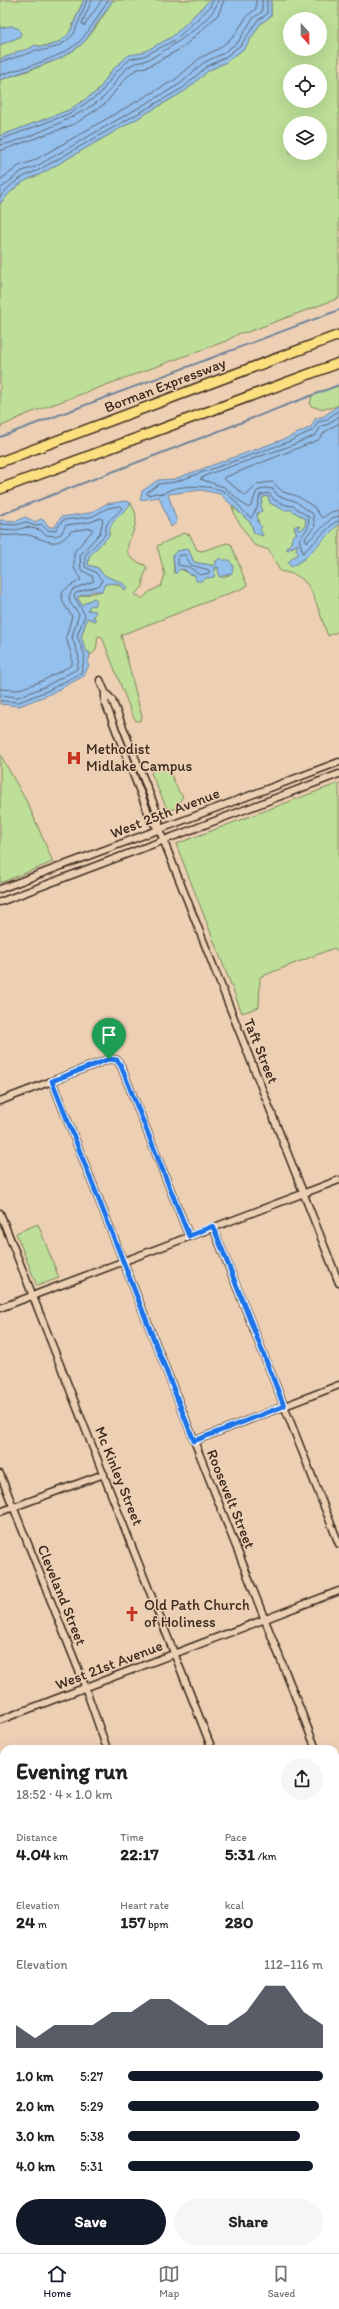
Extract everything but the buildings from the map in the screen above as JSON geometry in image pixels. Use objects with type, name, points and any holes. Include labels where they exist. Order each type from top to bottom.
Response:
[{"type":"highway","name":"Borman Expressway","points":[[0,462],[339,335]]},
{"type":"highway","points":[[0,489],[339,363]]},
{"type":"street","name":"Taft Street","points":[[100,680],[105,692],[105,702],[151,820],[159,829],[164,841],[339,1283]]},
{"type":"street","name":"West 25th Avenue","points":[[0,889],[339,762]]},
{"type":"street","name":"West 25th Avenue","points":[[0,902],[339,774]]},
{"type":"street","points":[[0,1101],[109,1059],[117,1060],[121,1066],[189,1236]]},
{"type":"street","name":"Roosevelt Street","points":[[52,1081],[314,1745]]},
{"type":"street","points":[[0,1308],[213,1226],[339,1180]]},
{"type":"street","name":"Mc Kinley Street","points":[[0,1213],[210,1745]]},
{"type":"street","points":[[213,1226],[339,1544]]},
{"type":"street","points":[[194,1441],[339,1385]]},
{"type":"street","name":"Cleveland Street","points":[[0,1474],[105,1745]]},
{"type":"street","points":[[0,1512],[104,1474]]},
{"type":"street","name":"West 21st Avenue","points":[[0,1720],[339,1591]]},
{"type":"green space","points":[[0,0],[84,0],[68,35],[60,41],[44,46],[35,45],[29,49],[0,59],[0,45],[19,37],[19,29],[11,26],[0,28]]},
{"type":"green space","points":[[113,0],[210,0],[172,37],[142,53],[129,56],[112,70],[98,91],[69,110],[0,136],[0,80],[45,65],[57,60],[77,48],[93,32]]},
{"type":"green space","points":[[271,0],[339,0],[339,298],[248,332],[240,333],[226,341],[27,414],[0,427],[0,204],[8,194],[22,183],[39,175],[185,91],[208,71],[226,62],[245,48],[260,24],[271,16]]},
{"type":"green space","points":[[339,385],[339,405],[333,407],[316,408],[310,405],[312,395]]},
{"type":"green space","points":[[268,496],[270,503],[284,510],[291,509],[306,519],[305,527],[300,530],[297,529],[299,525],[294,527],[297,534],[288,547],[290,549],[298,544],[300,553],[304,559],[339,524],[339,631],[328,636],[314,598],[307,584],[298,576],[280,571],[269,550],[254,545],[236,518],[232,506],[251,523],[253,530],[261,535],[257,516],[263,497]]},
{"type":"green space","points":[[131,503],[136,517],[127,551],[129,556],[135,561],[145,565],[147,569],[143,578],[143,587],[134,595],[139,596],[142,599],[149,592],[161,586],[165,575],[157,546],[184,533],[190,535],[197,550],[202,551],[227,543],[231,544],[247,585],[246,587],[121,635],[142,717],[140,721],[136,721],[132,714],[102,637],[98,636],[97,647],[93,653],[90,655],[89,652],[86,651],[81,637],[87,618],[95,621],[92,611],[87,609],[94,598],[82,605],[77,597],[102,591],[105,584],[109,583],[118,585],[126,590],[119,583],[104,575],[98,568],[88,565],[89,556],[109,536],[109,530],[113,522]],"holes":[[[188,549],[194,562],[215,566],[216,561],[232,573],[223,578],[218,567],[203,579],[180,569],[174,573],[173,555],[177,551]]]},
{"type":"green space","points":[[0,754],[29,806],[53,862],[0,883]]},
{"type":"green space","points":[[158,763],[167,766],[179,792],[183,796],[176,809],[167,809],[151,773]]},
{"type":"green space","points":[[339,783],[339,952],[334,948],[260,977],[259,1007],[242,1013],[176,844]]},
{"type":"green space","points":[[38,1224],[59,1278],[37,1286],[16,1233]]},
{"type":"water","points":[[84,0],[113,0],[85,41],[59,59],[0,80],[0,59],[15,54],[15,52],[29,49],[35,45],[49,46],[63,39],[71,30]]},
{"type":"water","points":[[210,0],[271,0],[271,16],[260,24],[245,48],[226,62],[208,71],[185,91],[39,175],[22,183],[8,194],[0,204],[0,136],[69,110],[98,91],[112,70],[129,55],[142,53],[172,37]]},
{"type":"water","points":[[11,26],[19,29],[21,34],[19,37],[0,45],[0,28]]},
{"type":"water","points":[[339,405],[339,524],[304,559],[291,567],[288,562],[299,553],[296,550],[298,544],[287,550],[287,547],[290,546],[293,535],[297,534],[294,527],[300,525],[297,529],[300,530],[305,527],[306,519],[291,510],[284,510],[270,503],[268,496],[263,497],[261,505],[262,511],[257,513],[258,523],[262,527],[260,529],[263,536],[254,533],[251,523],[220,494],[201,490],[168,494],[177,522],[171,527],[159,497],[140,500],[142,491],[158,480],[174,479],[287,438],[311,427],[315,419],[324,416]]},
{"type":"water","points":[[126,501],[131,503],[113,522],[109,530],[109,536],[89,556],[88,565],[98,568],[109,578],[121,582],[127,588],[126,590],[117,583],[105,584],[102,591],[94,591],[77,597],[82,605],[94,598],[97,600],[94,606],[91,605],[87,610],[96,611],[93,618],[96,619],[95,621],[87,618],[81,637],[86,651],[89,652],[90,658],[87,663],[89,665],[84,676],[48,695],[19,706],[0,704],[0,520],[17,521],[25,517],[36,522],[40,519],[45,521],[49,527],[55,527],[61,517],[90,513],[106,504]]},
{"type":"water","points":[[188,549],[194,562],[215,566],[216,561],[220,558],[223,560],[229,560],[233,566],[232,573],[219,577],[218,567],[215,568],[214,577],[206,578],[201,581],[196,581],[195,575],[189,574],[186,570],[180,569],[175,574],[173,555],[177,551]]},
{"type":"waterway","points":[[0,437],[339,310]]},
{"type":"waterway","points":[[0,515],[339,385]]},
{"type":"place","name":"Methodist Midlake Campus","points":[[74,758]]},
{"type":"place","name":"Old Path Church of Holiness","points":[[132,1614]]},
{"type":"route","points":[[109,1059],[117,1060],[121,1066],[189,1236],[213,1226],[284,1406],[194,1441],[52,1081],[109,1059]]}]
